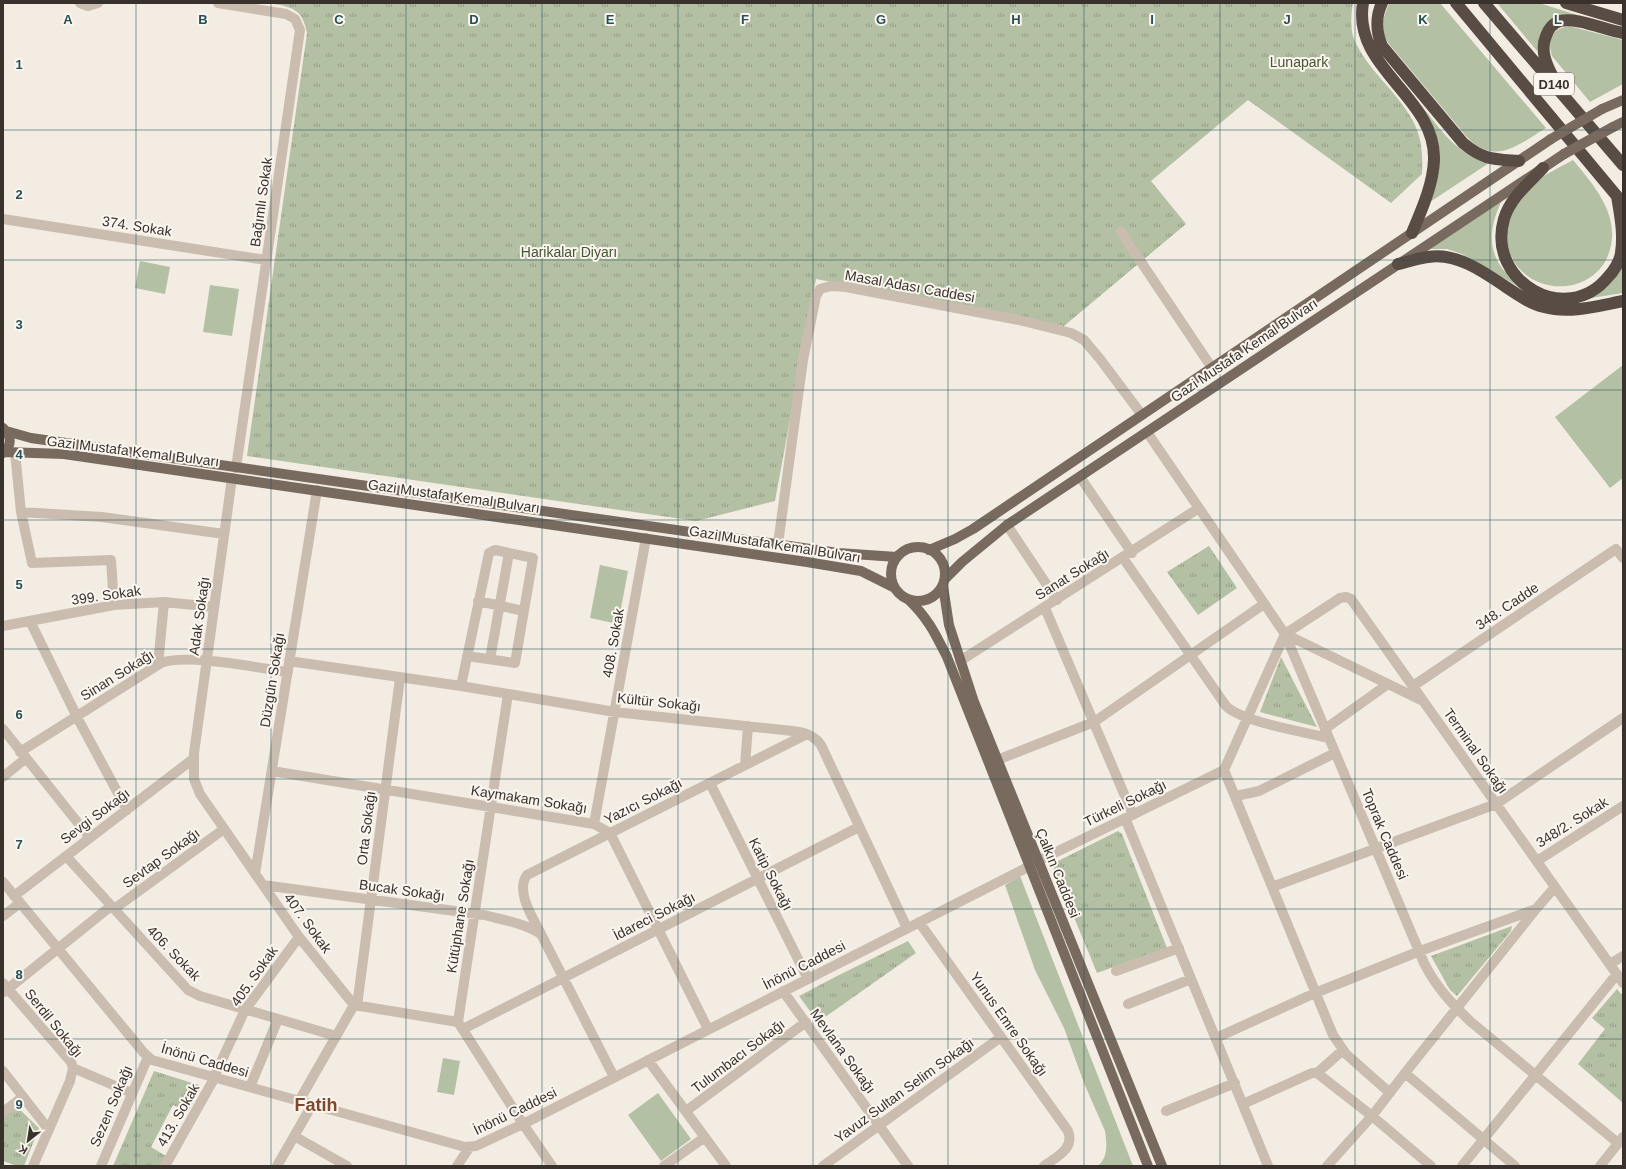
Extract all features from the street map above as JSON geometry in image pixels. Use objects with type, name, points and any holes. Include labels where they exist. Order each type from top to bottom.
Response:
[{"type":"highway","points":[[1363,3],[1361,21],[1366,39],[1374,56],[1417,110],[1425,124],[1433,148],[1434,160],[1432,179],[1426,199],[1412,233]]},
{"type":"highway","points":[[1382,3],[1378,12],[1377,28],[1382,46],[1462,143],[1475,153],[1491,159],[1519,161]]},
{"type":"highway","points":[[1450,3],[1469,18]]},
{"type":"highway","name":"D140","points":[[1456,3],[1620,199]]},
{"type":"highway","name":"D140","points":[[1484,3],[1623,165]]},
{"type":"highway","points":[[1566,3],[1623,20]]},
{"type":"highway","points":[[1562,94],[1548,69],[1543,51],[1542,44],[1552,25],[1559,21],[1573,20],[1623,34]]},
{"type":"highway","points":[[1542,168],[1514,199],[1504,217],[1501,241],[1509,267],[1518,280],[1545,296],[1563,299],[1584,296],[1601,286],[1612,272],[1621,255],[1623,231],[1620,199]]},
{"type":"highway","points":[[1398,264],[1429,256],[1444,257],[1467,264],[1531,302],[1543,307],[1555,309],[1576,310],[1623,301]]},
{"type":"main road","name":"Gazi Mustafa Kemal Bulvarı","points":[[929,550],[955,539],[973,529],[1551,139],[1602,109],[1623,100]]},
{"type":"main road","name":"Gazi Mustafa Kemal Bulvarı","points":[[944,582],[962,562],[1007,525],[1542,168],[1564,154],[1623,122]]},
{"type":"main road","name":"Gazi Mustafa Kemal Bulvarı","points":[[4,429],[31,438],[236,468],[838,553],[898,557]]},
{"type":"main road","points":[[4,429],[9,434],[10,442],[8,453]]},
{"type":"main road","name":"Gazi Mustafa Kemal Bulvarı","points":[[8,453],[64,454],[807,562],[861,572],[895,588]]},
{"type":"main road","points":[[920,547],[929,550],[937,555],[942,562],[945,571],[944,582],[932,597],[917,601],[908,599],[901,595],[895,588],[891,572],[893,564],[904,551],[911,548],[920,547]]},
{"type":"main road","name":"Çalkın Caddesi","points":[[944,582],[949,625],[974,702],[998,760],[1034,864],[1148,1166]]},
{"type":"main road","name":"Çalkın Caddesi","points":[[908,599],[934,629],[947,656],[1162,1166]]},
{"type":"street","points":[[80,3],[88,6],[98,3]]},
{"type":"street","name":"Bağımlı Sokak","points":[[218,3],[286,14],[295,19],[300,30],[236,468]]},
{"type":"street","name":"374. Sokak","points":[[3,219],[266,260]]},
{"type":"street","points":[[1121,232],[1212,368]]},
{"type":"street","name":"Masal Adası Caddesi","points":[[778,544],[803,360],[816,296],[820,289],[831,286],[846,287],[1012,318],[1071,333],[1084,340],[1142,415]]},
{"type":"street","name":"Toprak Caddesi","points":[[1147,432],[1284,634],[1376,850],[1436,984],[1456,1008],[1535,1075],[1620,1140]]},
{"type":"street","points":[[8,453],[32,563],[111,560],[114,605]]},
{"type":"street","points":[[1080,476],[1127,555],[1190,655],[1231,712],[1247,718],[1327,733],[1388,684]]},
{"type":"street","name":"Adak Sokağı","points":[[193,759],[232,478]]},
{"type":"street","name":"Düzgün Sokağı","points":[[255,874],[317,490]]},
{"type":"street","name":"Sanat Sokağı","points":[[960,661],[1199,508]]},
{"type":"street","points":[[21,512],[102,517],[224,534]]},
{"type":"street","points":[[1007,525],[1057,600]]},
{"type":"street","name":"408. Sokak","points":[[594,824],[646,538]]},
{"type":"street","name":"348. Cadde","points":[[1413,686],[1616,549],[1623,558]]},
{"type":"street","points":[[461,686],[467,656],[478,601],[489,553],[495,550],[533,558],[514,663],[467,656]]},
{"type":"street","points":[[490,659],[509,553]]},
{"type":"street","name":"Terminal Sokağı","points":[[1284,634],[1340,598],[1346,597],[1351,599],[1623,983]]},
{"type":"street","points":[[478,601],[524,611]]},
{"type":"street","points":[[158,664],[164,602]]},
{"type":"street","name":"399. Sokak","points":[[3,626],[114,605],[164,602],[214,607]]},
{"type":"street","points":[[998,760],[1094,722],[1264,604]]},
{"type":"street","points":[[1045,608],[1094,722],[1191,979],[1268,1166]]},
{"type":"street","points":[[30,621],[77,717],[127,810]]},
{"type":"street","points":[[1390,1093],[1343,1050],[1333,1035],[1272,888],[1236,796],[1224,770],[1284,634],[1424,701]]},
{"type":"street","name":"Sinan Sokağı","points":[[3,777],[23,755],[77,717],[158,664],[173,659],[207,661],[288,672]]},
{"type":"street","name":"Kültür Sokağı","points":[[289,662],[461,686],[614,712],[748,726],[807,734]]},
{"type":"street","name":"Orta Sokağı","points":[[355,1006],[371,900],[400,678]]},
{"type":"street","name":"Kütüphane Sokağı","points":[[460,1025],[474,914],[508,694]]},
{"type":"street","points":[[1272,888],[1496,804],[1623,718]]},
{"type":"street","points":[[745,765],[748,726]]},
{"type":"street","points":[[3,729],[90,838]]},
{"type":"street","points":[[807,734],[815,738],[821,745],[907,928]]},
{"type":"street","name":"Yazıcı Sokağı","points":[[541,934],[523,895],[522,886],[526,876],[807,734]]},
{"type":"street","points":[[1236,796],[1259,791],[1335,753]]},
{"type":"street","name":"Sevgi Sokağı","points":[[3,916],[17,899],[66,856],[193,759]]},
{"type":"street","name":"407. Sokak","points":[[193,759],[193,773],[196,787],[299,937],[355,1006]]},
{"type":"street","name":"Türkeli Sokağı","points":[[1034,864],[1224,770]]},
{"type":"street","name":"Kaymakam Sokağı","points":[[272,771],[594,824],[610,833]]},
{"type":"street","name":"Katip Sokağı","points":[[710,783],[808,979]]},
{"type":"street","name":"348/2. Sokak","points":[[1537,861],[1623,806]]},
{"type":"street","name":"İdareci Sokağı","points":[[460,1025],[563,978],[859,827]]},
{"type":"street","name":"Sevtap Sokağı","points":[[5,988],[113,907],[224,829]]},
{"type":"street","points":[[610,833],[708,1029]]},
{"type":"street","name":"406. Sokak","points":[[66,856],[184,987],[200,996],[336,1036]]},
{"type":"street","name":"İnönü Caddesi","points":[[3,882],[152,1060],[469,1148],[522,1124],[1034,864]]},
{"type":"street","name":"Bucak Sokağı","points":[[263,885],[474,914],[519,923],[541,934]]},
{"type":"street","points":[[1327,1166],[1372,1116],[1456,1008],[1555,887]]},
{"type":"street","points":[[1216,1038],[1315,993],[1420,951],[1536,909]]},
{"type":"street","name":"Yunus Emre Sokağı","points":[[919,922],[1068,1131],[1070,1137],[1069,1144],[1063,1152],[1044,1166]]},
{"type":"street","points":[[541,934],[614,1077]]},
{"type":"street","name":"405. Sokak","points":[[215,1077],[245,1010],[299,937]]},
{"type":"street","points":[[1116,971],[1179,948]]},
{"type":"street","points":[[1610,964],[1623,956]]},
{"type":"street","points":[[1462,1166],[1617,974]]},
{"type":"street","points":[[1128,1004],[1191,979]]},
{"type":"street","name":"Serdil Sokağı","points":[[5,988],[71,1062],[73,1068],[132,1093]]},
{"type":"street","name":"Mevlana Sokağı","points":[[783,991],[908,1166]]},
{"type":"street","points":[[299,1101],[355,1006],[460,1025],[522,1124],[552,1166]]},
{"type":"street","points":[[250,1087],[278,1019]]},
{"type":"street","name":"Tulumbacı Sokağı","points":[[686,1111],[806,1022]]},
{"type":"street","name":"Yavuz Sultan Selim Sokağı","points":[[823,1166],[1001,1037]]},
{"type":"street","points":[[1243,1104],[1312,1073],[1317,1073],[1343,1050]]},
{"type":"street","name":"Sezen Sokağı","points":[[100,1166],[148,1057]]},
{"type":"street","points":[[648,1060],[726,1166]]},
{"type":"street","points":[[33,1166],[70,1081],[73,1068]]},
{"type":"street","points":[[3,1071],[49,1130]]},
{"type":"street","points":[[1317,1073],[1432,1166]]},
{"type":"street","points":[[1406,1073],[1515,1166]]},
{"type":"street","name":"413. Sokak","points":[[165,1166],[215,1077]]},
{"type":"street","points":[[1166,1111],[1235,1083]]},
{"type":"street","points":[[3,1112],[23,1097]]},
{"type":"street","points":[[277,1166],[312,1105]]},
{"type":"street","points":[[294,1136],[347,1166]]},
{"type":"street","points":[[664,1166],[705,1137]]},
{"type":"street","points":[[1600,1166],[1620,1140]]},
{"type":"street","points":[[457,1166],[469,1148]]},
{"type":"green space","name":"Harikalar Diyarı","points":[[268,3],[1353,3],[1351,21],[1354,39],[1366,61],[1399,100],[1413,121],[1421,147],[1422,174],[1391,203],[1248,100],[1151,181],[1186,224],[1064,326],[816,279],[775,501],[696,521],[247,456],[307,33],[302,18],[295,10]]},
{"type":"green space","points":[[1389,3],[1440,3],[1546,128],[1526,141],[1506,150],[1496,152],[1486,150],[1476,145],[1466,136],[1389,44],[1382,33],[1382,23]]},
{"type":"green space","points":[[1497,3],[1539,3],[1590,19],[1542,31],[1537,51]]},
{"type":"green space","points":[[1569,26],[1623,40],[1623,84],[1590,102],[1552,56],[1550,40],[1552,36],[1563,27]]},
{"type":"green space","points":[[1421,105],[1450,140],[1459,148],[1478,159],[1489,163],[1427,204],[1431,124]]},
{"type":"green space","points":[[1573,160],[1599,194],[1606,207],[1612,233],[1611,247],[1605,262],[1593,275],[1578,283],[1562,286],[1546,284],[1531,278],[1519,268],[1510,253],[1507,235],[1507,222],[1512,211],[1536,181]]},
{"type":"green space","points":[[1503,198],[1493,227],[1492,237],[1495,256],[1507,274],[1526,291],[1462,254],[1447,249],[1428,249]]},
{"type":"green space","points":[[1623,257],[1623,293],[1566,302],[1585,295]]},
{"type":"green space","points":[[140,261],[170,267],[165,294],[135,288]]},
{"type":"green space","points":[[210,285],[239,289],[232,336],[203,332]]},
{"type":"green space","points":[[1623,365],[1623,478],[1610,488],[1555,417]]},
{"type":"green space","points":[[1209,546],[1237,588],[1198,615],[1167,572]]},
{"type":"green space","points":[[600,565],[628,571],[618,624],[590,618]]},
{"type":"green space","points":[[1281,657],[1317,727],[1260,712]]},
{"type":"green space","points":[[1118,831],[1122,834],[1167,948],[1097,973],[1052,864]]},
{"type":"green space","points":[[1020,876],[1133,1166],[1098,1166],[1104,1159],[1105,1155],[1105,1131],[1084,1083],[1064,1028],[1035,970],[1005,885]]},
{"type":"green space","points":[[1512,926],[1511,931],[1457,996],[1450,990],[1431,956]]},
{"type":"green space","points":[[908,941],[916,953],[818,1022],[799,996],[837,976]]},
{"type":"green space","points":[[1617,989],[1623,996],[1623,1103],[1578,1064],[1605,1029],[1592,1018]]},
{"type":"green space","points":[[443,1058],[460,1061],[454,1095],[437,1092]]},
{"type":"green space","points":[[154,1071],[202,1086],[188,1112],[173,1105],[151,1147],[166,1156],[160,1166],[113,1166]]},
{"type":"green space","points":[[658,1093],[691,1139],[661,1161],[628,1115]]},
{"type":"green space","points":[[16,1106],[39,1128],[24,1166],[17,1166],[3,1161],[3,1116]]},
{"type":"district","name":"Fatih","points":[[316,1105]]},
{"type":"park label","name":"Lunapark","points":[[1299,62]]}]
